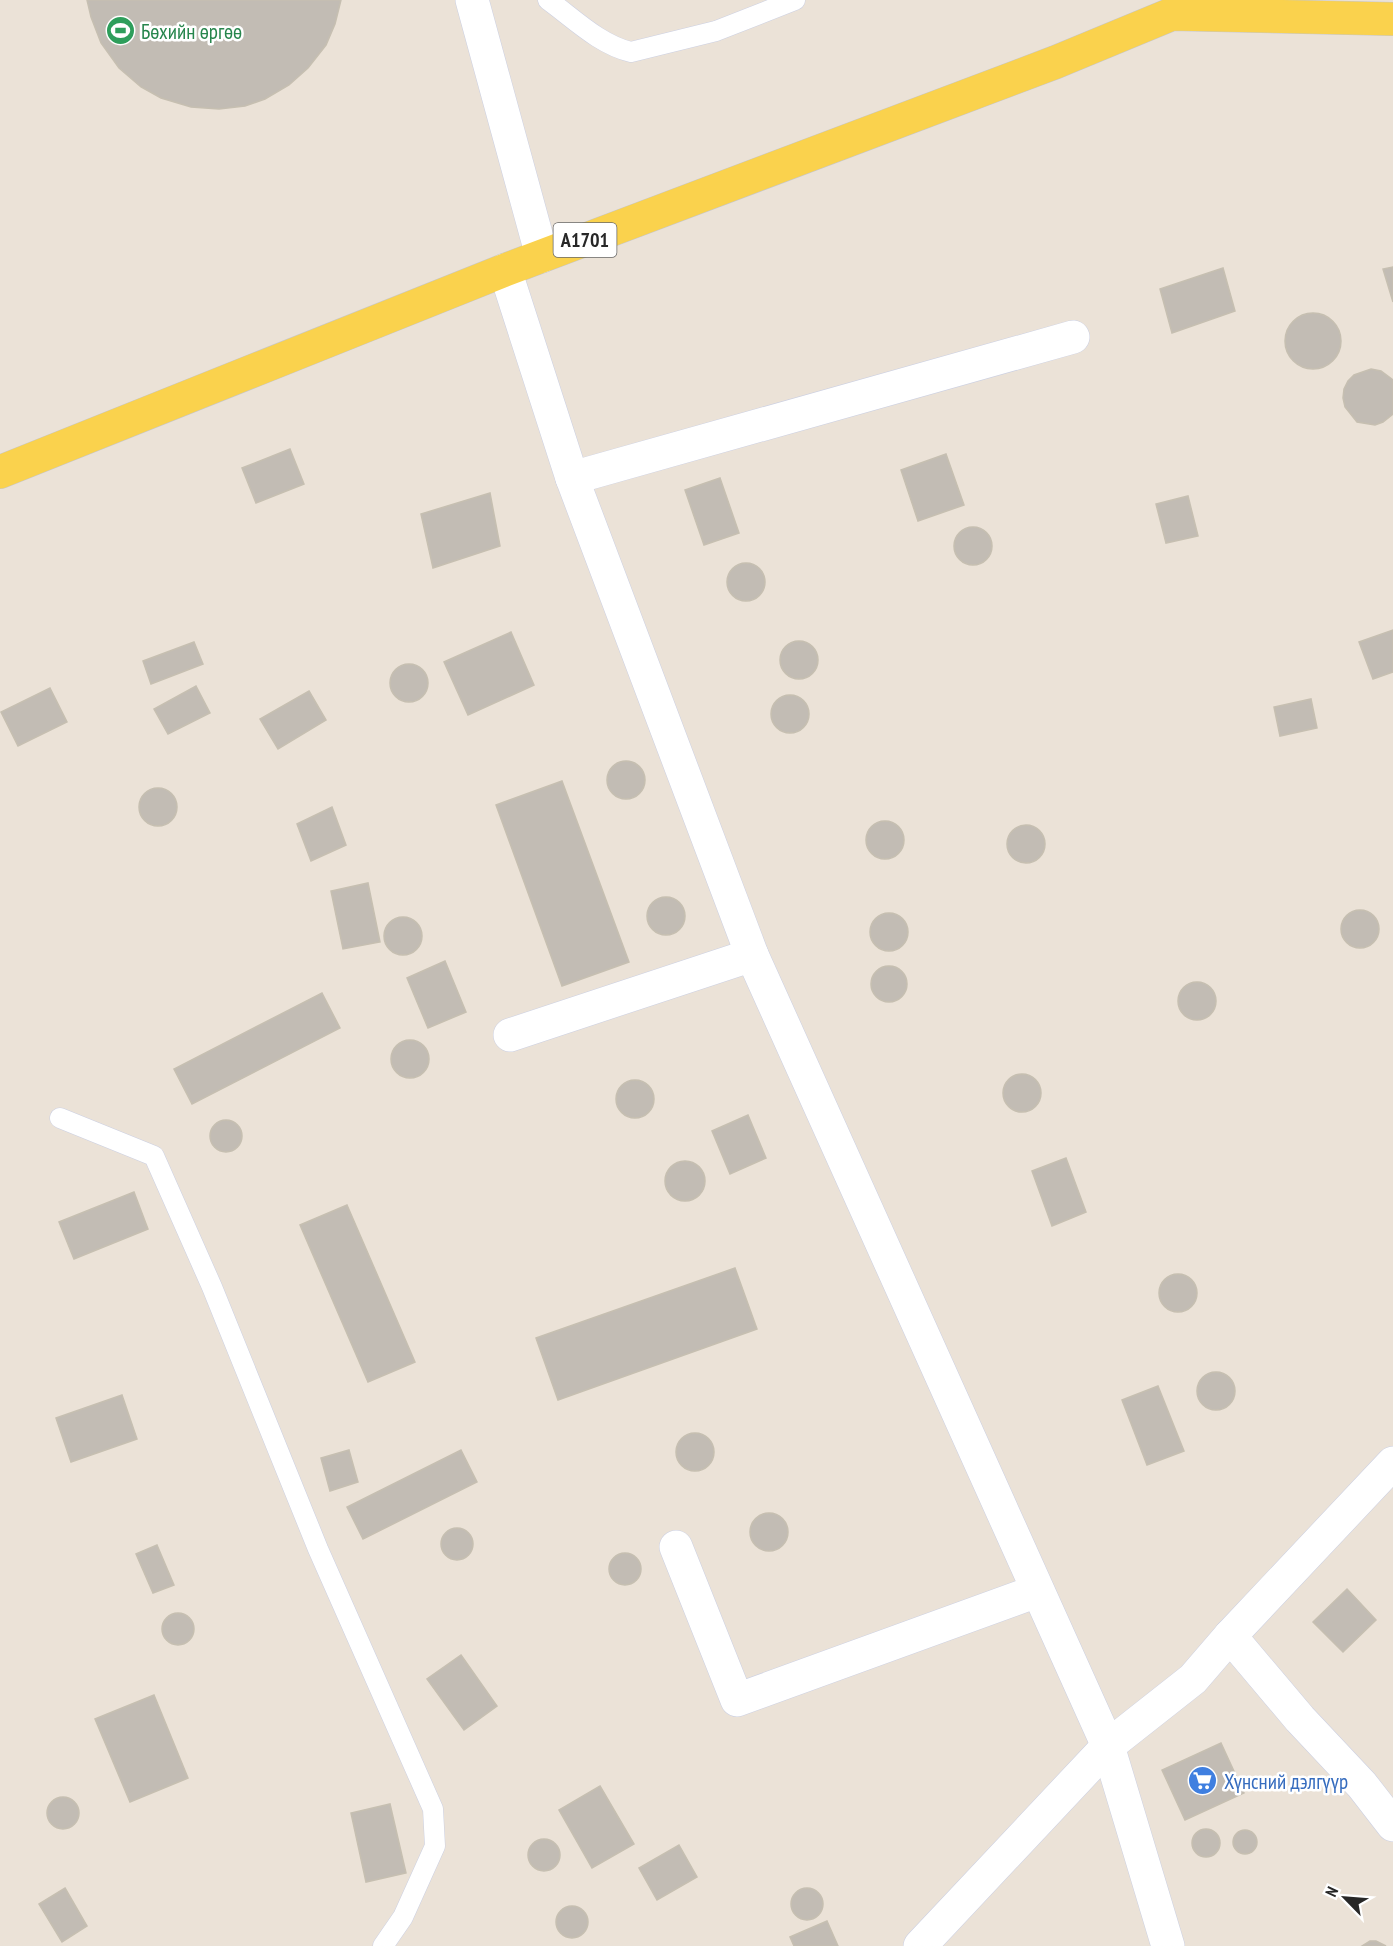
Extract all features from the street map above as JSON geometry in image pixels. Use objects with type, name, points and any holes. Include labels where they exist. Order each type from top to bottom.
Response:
[{"type":"main road","name":"A1701","points":[[0,472],[505,270],[1056,62],[1172,14],[1393,19]]},
{"type":"street","points":[[472,0],[542,256]]},
{"type":"street","points":[[1172,14],[1204,0]]},
{"type":"street","points":[[505,270],[572,478],[752,955],[1108,1746],[1168,1946]]},
{"type":"street","points":[[572,478],[1073,337]]},
{"type":"street","points":[[510,1035],[752,955]]},
{"type":"street","points":[[920,1946],[1108,1746],[1193,1679],[1230,1636],[1393,1463]]},
{"type":"street","points":[[676,1547],[737,1700],[1037,1591]]},
{"type":"street","points":[[1230,1636],[1300,1719],[1362,1785],[1393,1825]]},
{"type":"lane","points":[[548,0],[605,41],[618,49],[632,52],[716,31],[795,0]]},
{"type":"lane","points":[[60,1118],[154,1156],[212,1287],[318,1549],[433,1809],[435,1846],[403,1917],[383,1946]]},
{"type":"building","name":"Бөхийн өргөө","points":[[87,0],[341,0],[335,24],[326,45],[308,68],[289,85],[265,99],[245,106],[219,109],[191,107],[161,98],[141,87],[119,68],[101,43]]},
{"type":"building","points":[[1393,267],[1393,302],[1383,269]]},
{"type":"building","points":[[1223,268],[1235,311],[1172,333],[1160,289]]},
{"type":"building","points":[[1313,313],[1324,315],[1333,321],[1339,330],[1341,341],[1339,352],[1333,361],[1324,367],[1313,369],[1302,367],[1293,361],[1287,352],[1285,341],[1287,330],[1293,321],[1302,315]]},
{"type":"building","points":[[1371,369],[1381,371],[1393,380],[1393,414],[1375,425],[1357,422],[1345,407],[1343,398],[1348,381],[1354,375]]},
{"type":"building","points":[[290,449],[304,484],[256,503],[242,468]]},
{"type":"building","points":[[946,454],[964,505],[918,521],[901,470]]},
{"type":"building","points":[[720,478],[739,533],[704,545],[685,490]]},
{"type":"building","points":[[490,493],[500,546],[433,568],[421,514]]},
{"type":"building","points":[[1188,496],[1198,536],[1166,543],[1156,504]]},
{"type":"building","points":[[973,527],[987,532],[992,546],[987,560],[973,565],[959,560],[954,546],[959,532]]},
{"type":"building","points":[[746,563],[760,568],[765,582],[760,596],[746,601],[732,596],[727,582],[732,568]]},
{"type":"building","points":[[1393,630],[1393,672],[1373,679],[1359,642]]},
{"type":"building","points":[[511,632],[534,685],[468,715],[444,662]]},
{"type":"building","points":[[799,641],[813,646],[818,660],[813,674],[799,679],[785,674],[780,660],[785,646]]},
{"type":"building","points":[[194,642],[203,664],[151,684],[143,661]]},
{"type":"building","points":[[409,664],[423,669],[428,683],[423,697],[409,702],[395,697],[390,683],[395,669]]},
{"type":"building","points":[[196,686],[210,713],[168,734],[154,709]]},
{"type":"building","points":[[50,688],[67,722],[18,746],[1,712]]},
{"type":"building","points":[[309,691],[326,720],[278,749],[260,719]]},
{"type":"building","points":[[790,695],[804,700],[809,714],[804,728],[790,733],[776,728],[771,714],[776,700]]},
{"type":"building","points":[[1311,699],[1317,728],[1280,736],[1274,707]]},
{"type":"building","points":[[626,761],[640,766],[645,780],[640,794],[626,799],[612,794],[607,780],[612,766]]},
{"type":"building","points":[[562,781],[629,962],[562,986],[496,805]]},
{"type":"building","points":[[158,788],[172,793],[177,807],[172,821],[158,826],[144,821],[139,807],[144,793]]},
{"type":"building","points":[[332,807],[346,845],[311,861],[297,824]]},
{"type":"building","points":[[885,821],[899,826],[904,840],[899,854],[885,859],[871,854],[866,840],[871,826]]},
{"type":"building","points":[[1026,825],[1040,830],[1045,844],[1040,858],[1026,863],[1012,858],[1007,844],[1012,830]]},
{"type":"building","points":[[368,883],[380,942],[343,949],[331,891]]},
{"type":"building","points":[[666,897],[680,902],[685,916],[680,930],[666,935],[652,930],[647,916],[652,902]]},
{"type":"building","points":[[1360,910],[1374,915],[1379,929],[1374,943],[1360,948],[1346,943],[1341,929],[1346,915]]},
{"type":"building","points":[[889,913],[903,918],[908,932],[903,946],[889,951],[875,946],[870,932],[875,918]]},
{"type":"building","points":[[403,917],[417,922],[422,936],[417,950],[403,955],[389,950],[384,936],[389,922]]},
{"type":"building","points":[[445,961],[466,1012],[428,1028],[407,978]]},
{"type":"building","points":[[889,966],[901,972],[907,984],[901,996],[889,1002],[877,996],[871,984],[877,972]]},
{"type":"building","points":[[1197,982],[1211,987],[1216,1001],[1211,1015],[1197,1020],[1183,1015],[1178,1001],[1183,987]]},
{"type":"building","points":[[322,993],[340,1028],[192,1104],[174,1069]]},
{"type":"building","points":[[410,1040],[424,1045],[429,1059],[424,1073],[410,1078],[396,1073],[391,1059],[396,1045]]},
{"type":"building","points":[[1022,1074],[1036,1079],[1041,1093],[1036,1107],[1022,1112],[1008,1107],[1003,1093],[1008,1079]]},
{"type":"building","points":[[635,1080],[649,1085],[654,1099],[649,1113],[635,1118],[621,1113],[616,1099],[621,1085]]},
{"type":"building","points":[[748,1115],[766,1158],[730,1174],[712,1131]]},
{"type":"building","points":[[226,1120],[237,1125],[242,1136],[237,1147],[226,1152],[215,1147],[210,1136],[215,1125]]},
{"type":"building","points":[[1066,1158],[1086,1212],[1052,1226],[1032,1171]]},
{"type":"building","points":[[685,1161],[699,1167],[705,1181],[699,1195],[685,1201],[671,1195],[665,1181],[671,1167]]},
{"type":"building","points":[[134,1192],[148,1229],[74,1259],[59,1222]]},
{"type":"building","points":[[347,1205],[415,1362],[368,1382],[300,1225]]},
{"type":"building","points":[[735,1268],[757,1329],[558,1400],[536,1338]]},
{"type":"building","points":[[1178,1274],[1192,1279],[1197,1293],[1192,1307],[1178,1312],[1164,1307],[1159,1293],[1164,1279]]},
{"type":"building","points":[[1216,1372],[1230,1377],[1235,1391],[1230,1405],[1216,1410],[1202,1405],[1197,1391],[1202,1377]]},
{"type":"building","points":[[1158,1386],[1184,1451],[1147,1465],[1122,1400]]},
{"type":"building","points":[[122,1395],[137,1439],[71,1462],[56,1418]]},
{"type":"building","points":[[695,1433],[709,1438],[714,1452],[709,1466],[695,1471],[681,1466],[676,1452],[681,1438]]},
{"type":"building","points":[[349,1450],[358,1482],[330,1491],[321,1458]]},
{"type":"building","points":[[461,1450],[477,1482],[363,1539],[347,1507]]},
{"type":"building","points":[[769,1513],[783,1518],[788,1532],[783,1546],[769,1551],[755,1546],[750,1532],[755,1518]]},
{"type":"building","points":[[457,1528],[468,1533],[473,1544],[468,1555],[457,1560],[446,1555],[441,1544],[446,1533]]},
{"type":"building","points":[[157,1545],[174,1585],[153,1593],[136,1554]]},
{"type":"building","points":[[625,1553],[636,1558],[641,1569],[636,1580],[625,1585],[614,1580],[609,1569],[614,1558]]},
{"type":"building","points":[[1347,1589],[1376,1620],[1343,1652],[1313,1622]]},
{"type":"building","points":[[178,1613],[189,1618],[194,1629],[189,1640],[178,1645],[167,1640],[162,1629],[167,1618]]},
{"type":"building","points":[[461,1655],[497,1706],[464,1730],[427,1679]]},
{"type":"building","points":[[154,1695],[188,1778],[130,1802],[95,1719]]},
{"type":"building","name":"Хүнсний дэлгүүр","points":[[1221,1743],[1244,1793],[1185,1820],[1162,1770]]},
{"type":"building","points":[[600,1786],[634,1844],[592,1868],[559,1810]]},
{"type":"building","points":[[63,1797],[74,1802],[79,1813],[74,1824],[63,1829],[52,1824],[47,1813],[52,1802]]},
{"type":"building","points":[[390,1804],[406,1873],[366,1882],[351,1813]]},
{"type":"building","points":[[1206,1829],[1216,1833],[1220,1843],[1216,1853],[1206,1857],[1196,1853],[1192,1843],[1196,1833]]},
{"type":"building","points":[[1245,1830],[1254,1833],[1257,1842],[1254,1851],[1245,1854],[1236,1851],[1233,1842],[1236,1833]]},
{"type":"building","points":[[544,1839],[555,1844],[560,1855],[555,1866],[544,1871],[533,1866],[528,1855],[533,1844]]},
{"type":"building","points":[[679,1845],[697,1877],[657,1900],[639,1868]]},
{"type":"building","points":[[65,1888],[87,1926],[62,1942],[39,1904]]},
{"type":"building","points":[[807,1888],[818,1893],[823,1904],[818,1915],[807,1920],[796,1915],[791,1904],[796,1893]]},
{"type":"building","points":[[572,1906],[583,1911],[588,1922],[583,1933],[572,1938],[561,1933],[556,1922],[561,1911]]},
{"type":"building","points":[[827,1921],[838,1946],[794,1946],[790,1937]]},
{"type":"building","points":[[1370,1941],[1376,1941],[1386,1946],[1362,1946]]},
{"type":"place","name":"Бөхийн өргөө","points":[[120,31]]},
{"type":"place","name":"Хүнсний дэлгүүр","points":[[1203,1781]]}]
